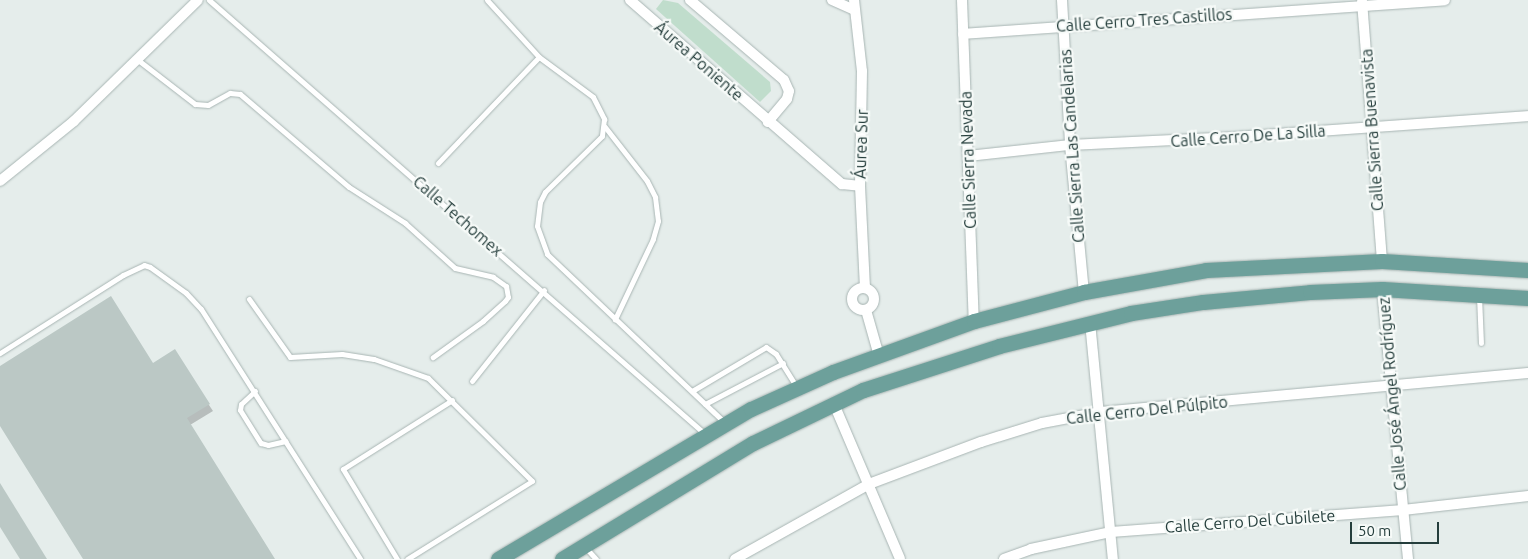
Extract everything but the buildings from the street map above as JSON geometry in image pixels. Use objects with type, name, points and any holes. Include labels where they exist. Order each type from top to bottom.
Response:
[{"type":"main road","points":[[498,559],[725,423],[798,388],[974,321],[1084,292],[1206,270],[1382,261],[1528,270]]},
{"type":"main road","points":[[562,559],[752,442],[862,390],[999,346],[1090,322],[1203,302],[1310,292],[1382,289],[1528,298]]},
{"type":"street","points":[[1,179],[74,121],[198,0]]},
{"type":"street","points":[[690,0],[784,80],[789,91],[787,99],[768,122]]},
{"type":"street","points":[[832,0],[854,5]]},
{"type":"street","name":"Calle Sierra Nevada","points":[[962,0],[974,321]]},
{"type":"street","name":"Calle Sierra Las Candelarias","points":[[1062,0],[1070,145],[1084,292]]},
{"type":"street","name":"Calle Cerro Tres Castillos","points":[[963,34],[1362,3],[1445,0]]},
{"type":"street","name":"Áurea Poniente","points":[[632,1],[768,122],[842,184],[860,186]]},
{"type":"street","name":"Calle Sierra Buenavista","points":[[1362,3],[1382,261]]},
{"type":"street","name":"Áurea Sur","points":[[854,5],[862,81],[860,186],[865,288],[874,299],[872,306],[866,310],[856,308],[852,302],[855,291],[865,288]]},
{"type":"street","name":"Calle Cerro De La Silla","points":[[968,156],[1070,145],[1372,128],[1528,116]]},
{"type":"street","name":"Calle José Ángel Rodríguez","points":[[1382,289],[1408,559]]},
{"type":"street","name":"Áurea Sur","points":[[866,310],[879,356]]},
{"type":"street","points":[[1090,322],[1112,532],[1113,559]]},
{"type":"street","name":"Calle Cerro Del Púlpito","points":[[735,559],[869,484],[981,442],[1042,423],[1100,412],[1528,373]]},
{"type":"street","points":[[834,404],[900,559]]},
{"type":"street","name":"Calle Cerro Del Cubilete","points":[[1004,559],[1032,549],[1112,532],[1403,510],[1528,496]]},
{"type":"lane","name":"Calle Techomex","points":[[209,0],[544,290],[705,434]]},
{"type":"lane","points":[[487,0],[539,57],[593,97],[601,110],[605,127],[647,181],[655,197],[658,221],[653,239],[615,319]]},
{"type":"lane","points":[[438,163],[539,57]]},
{"type":"lane","points":[[138,60],[195,104],[208,105],[230,93],[240,94],[349,187],[405,223],[455,268],[493,277],[506,286],[508,297],[505,301],[483,321],[433,357]]},
{"type":"lane","points":[[605,127],[602,136],[545,192],[537,214],[540,240],[555,264],[725,423]]},
{"type":"lane","points":[[0,353],[144,265],[192,298],[255,392],[360,559]]},
{"type":"lane","points":[[472,381],[544,290]]},
{"type":"lane","points":[[1478,294],[1481,343]]},
{"type":"lane","points":[[249,299],[290,357],[342,354],[374,359],[428,378],[532,482],[407,559]]},
{"type":"lane","points":[[692,391],[762,347],[772,349],[798,388]]},
{"type":"lane","points":[[705,404],[782,363]]},
{"type":"lane","points":[[255,392],[241,404],[240,410],[261,443],[286,441]]},
{"type":"lane","points":[[393,558],[343,469],[452,400]]},
{"type":"lane","points":[[584,546],[596,559]]},
{"type":"green space","points":[[663,0],[678,3],[770,82],[771,91],[760,102],[656,9]]}]
